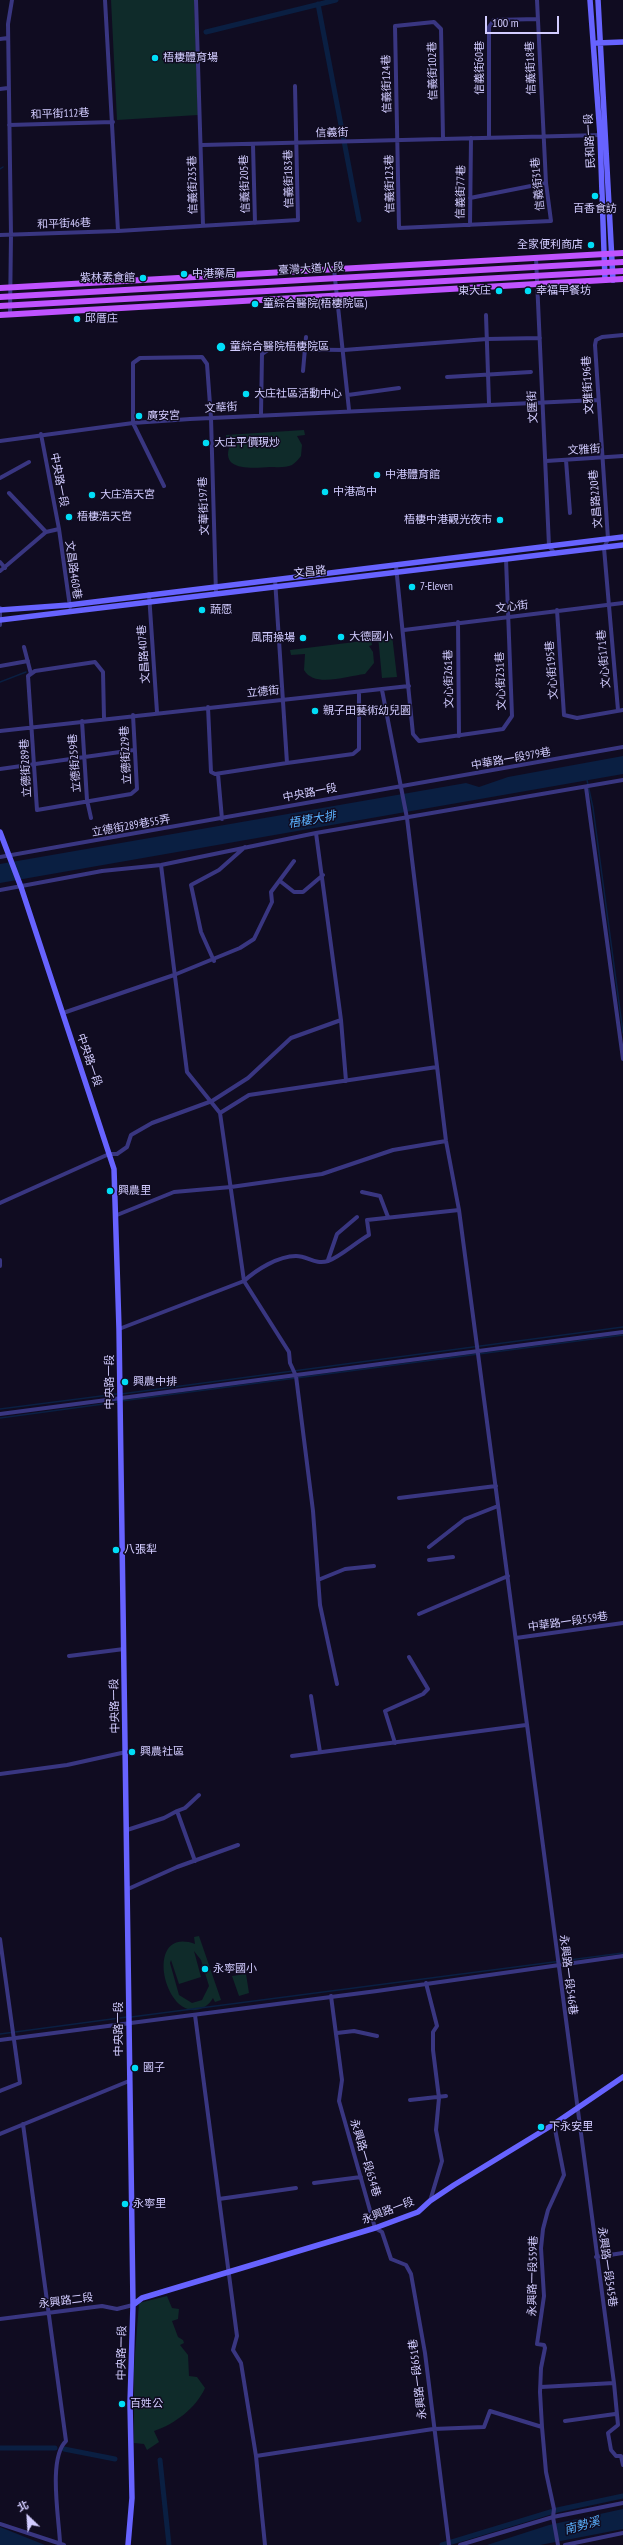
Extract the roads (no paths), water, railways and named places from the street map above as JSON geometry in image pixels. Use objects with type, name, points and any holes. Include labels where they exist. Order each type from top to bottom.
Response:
[{"type":"main road","name":"臺灣大道八段","points":[[0,288],[623,253]]},
{"type":"main road","name":"臺灣大道八段","points":[[0,297],[623,262]]},
{"type":"main road","points":[[605,280],[613,271]]},
{"type":"main road","name":"臺灣大道八段","points":[[0,306],[623,271]]},
{"type":"main road","points":[[0,315],[337,294],[623,279]]},
{"type":"street","points":[[10,315],[11,235],[8,125],[8,38],[12,0]]},
{"type":"street","points":[[105,0],[118,230]]},
{"type":"street","points":[[196,0],[202,145]]},
{"type":"street","name":"信義街18巷","points":[[537,0],[543,136]]},
{"type":"street","name":"民和路一段","points":[[590,0],[608,254],[609,263],[613,271],[613,280]]},
{"type":"street","name":"民和路一段","points":[[598,0],[607,135],[608,254]]},
{"type":"street","name":"信義街60巷","points":[[489,137],[489,27],[494,20],[538,19]]},
{"type":"street","name":"信義街102巷","points":[[395,26],[434,22],[441,29],[444,138]]},
{"type":"street","name":"信義街124巷","points":[[395,26],[398,140]]},
{"type":"street","points":[[0,39],[8,38]]},
{"type":"street","points":[[593,44],[623,42]]},
{"type":"street","points":[[295,86],[297,142]]},
{"type":"street","points":[[0,89],[8,88]]},
{"type":"street","name":"和平街112巷","points":[[8,125],[113,122]]},
{"type":"street","name":"信義街","points":[[202,145],[253,145],[297,142],[607,135]]},
{"type":"street","name":"信義街31巷","points":[[470,224],[551,221],[546,183],[543,136]]},
{"type":"street","name":"信義街77巷","points":[[399,228],[470,224],[471,138]]},
{"type":"street","name":"信義街123巷","points":[[398,140],[399,228]]},
{"type":"street","name":"信義街183巷","points":[[255,223],[298,220],[297,142]]},
{"type":"street","name":"信義街235巷","points":[[202,145],[203,225]]},
{"type":"street","name":"信義街205巷","points":[[253,145],[255,223]]},
{"type":"street","points":[[470,198],[546,183]]},
{"type":"street","name":"和平街46巷","points":[[0,234],[11,235],[255,223]]},
{"type":"street","name":"文匯街","points":[[536,258],[540,338],[541,403],[546,461],[549,546]]},
{"type":"street","name":"民和路一段","points":[[605,280],[605,272],[609,263]]},
{"type":"street","points":[[334,269],[344,350],[349,410]]},
{"type":"street","points":[[486,315],[489,403]]},
{"type":"street","name":"文雅街196巷","points":[[601,458],[597,400],[596,340],[602,337],[623,335]]},
{"type":"street","points":[[303,371],[306,336]]},
{"type":"street","points":[[261,414],[262,354],[269,349],[344,350],[487,339],[540,338]]},
{"type":"street","name":"文華街197巷","points":[[133,423],[133,363],[140,358],[202,357],[207,364],[211,418],[216,594]]},
{"type":"street","points":[[447,377],[531,372]]},
{"type":"street","points":[[348,395],[399,388]]},
{"type":"street","name":"文華街","points":[[0,441],[41,434],[133,423],[261,414],[489,403],[541,403],[597,400]]},
{"type":"street","points":[[133,423],[164,486]]},
{"type":"street","name":"中央路一段","points":[[41,434],[59,529]]},
{"type":"street","name":"文雅街","points":[[546,461],[623,456]]},
{"type":"street","name":"文昌路220巷","points":[[601,458],[608,539]]},
{"type":"street","points":[[566,460],[570,512]]},
{"type":"street","points":[[0,478],[29,462]]},
{"type":"street","points":[[9,493],[46,532]]},
{"type":"street","points":[[0,571],[46,532],[59,529]]},
{"type":"street","name":"文昌路460巷","points":[[59,529],[70,614]]},
{"type":"street","name":"文昌路","points":[[0,609],[70,605],[149,594],[396,566],[623,537]]},
{"type":"street","points":[[604,548],[608,539]]},
{"type":"street","name":"文昌路","points":[[0,622],[275,586],[397,574],[623,545]]},
{"type":"street","points":[[549,546],[555,554]]},
{"type":"street","name":"文心街171巷","points":[[604,548],[618,710]]},
{"type":"street","name":"文心街231巷","points":[[409,686],[413,734],[419,741],[503,729],[512,716],[506,559]]},
{"type":"street","points":[[0,562],[4,568]]},
{"type":"street","points":[[396,566],[409,686]]},
{"type":"street","points":[[275,579],[287,763]]},
{"type":"street","name":"文昌路407巷","points":[[149,594],[157,712]]},
{"type":"street","name":"文心街","points":[[404,630],[556,610],[623,604]]},
{"type":"street","points":[[0,609],[0,622]]},
{"type":"street","name":"文心街195巷","points":[[556,610],[564,715],[576,718],[618,710]]},
{"type":"street","name":"文心街261巷","points":[[458,622],[459,736]]},
{"type":"street","points":[[24,647],[31,674],[35,671],[96,662],[103,672],[104,718]]},
{"type":"street","points":[[0,666],[28,661]]},
{"type":"street","name":"立德街289巷","points":[[31,674],[28,676],[33,726],[37,810]]},
{"type":"street","name":"立德街","points":[[0,731],[157,712],[382,690],[409,686]]},
{"type":"street","name":"永興路一段546巷","points":[[382,690],[402,786],[446,1141],[459,1210],[577,2107]]},
{"type":"street","points":[[208,707],[210,768],[211,772],[218,774],[353,754],[360,750],[358,692]]},
{"type":"street","points":[[618,710],[623,710]]},
{"type":"street","name":"立德街229巷","points":[[87,800],[131,794],[137,789],[133,715]]},
{"type":"street","name":"立德街259巷","points":[[37,810],[87,800],[83,756],[82,721]]},
{"type":"street","name":"中華路一段979巷","points":[[402,786],[492,772],[623,748]]},
{"type":"street","points":[[0,769],[83,756],[134,750]]},
{"type":"street","points":[[218,774],[222,819]]},
{"type":"street","points":[[0,890],[20,884],[102,871],[161,865],[246,846],[316,833],[623,780]]},
{"type":"street","name":"中央路一段","points":[[222,819],[402,786]]},
{"type":"street","points":[[586,787],[623,1058]]},
{"type":"street","points":[[87,800],[90,818]]},
{"type":"street","name":"立德街289巷55弄","points":[[0,857],[9,858],[43,850],[222,819]]},
{"type":"street","points":[[0,832],[9,858]]},
{"type":"street","points":[[316,833],[323,875],[341,1020],[346,1081]]},
{"type":"street","points":[[214,961],[201,932],[191,885],[219,870],[246,846]]},
{"type":"street","name":"中央路一段","points":[[9,858],[20,884],[114,1169],[117,1215],[128,1830],[129,2081],[133,2305],[130,2404],[132,2498],[128,2545]]},
{"type":"street","points":[[63,1013],[214,961],[254,939],[272,902],[271,892],[294,861]]},
{"type":"street","points":[[161,865],[187,1072],[212,1101],[220,1113],[244,1281],[289,1352],[290,1363],[296,1376],[313,1511],[320,1605],[337,1684]]},
{"type":"street","points":[[280,880],[294,892],[303,892],[323,875]]},
{"type":"street","points":[[0,1203],[109,1154],[117,1154],[127,1147],[132,1135],[152,1123],[212,1101],[248,1078],[291,1038],[341,1020]]},
{"type":"street","points":[[220,1113],[250,1095],[437,1067]]},
{"type":"street","points":[[117,1215],[174,1192],[231,1187],[322,1174],[394,1150],[446,1141]]},
{"type":"street","points":[[362,1192],[380,1196],[388,1216]]},
{"type":"street","points":[[119,1329],[244,1281],[252,1274],[290,1257],[304,1258],[316,1263],[328,1260],[369,1235],[367,1220],[388,1216],[459,1210]]},
{"type":"street","points":[[328,1260],[337,1234],[357,1217]]},
{"type":"street","points":[[0,1260],[0,1266]]},
{"type":"street","points":[[0,1414],[623,1332]]},
{"type":"street","points":[[399,1498],[496,1486]]},
{"type":"street","points":[[429,1547],[465,1519],[498,1506]]},
{"type":"street","points":[[428,1560],[453,1557]]},
{"type":"street","points":[[318,1580],[346,1569],[374,1566]]},
{"type":"street","points":[[419,1614],[508,1576]]},
{"type":"street","name":"中華路一段559巷","points":[[516,1638],[623,1624]]},
{"type":"street","points":[[70,1656],[124,1649]]},
{"type":"street","points":[[395,1743],[385,1710],[423,1694],[428,1688],[409,1657]]},
{"type":"street","points":[[310,1696],[320,1752]]},
{"type":"street","points":[[292,1756],[526,1725]]},
{"type":"street","points":[[0,1774],[67,1765],[126,1752]]},
{"type":"street","points":[[128,1830],[164,1818],[185,1808],[199,1795]]},
{"type":"street","points":[[177,1811],[195,1861]]},
{"type":"street","points":[[128,1889],[238,1845]]},
{"type":"street","points":[[0,1939],[20,2083],[0,2091]]},
{"type":"street","points":[[0,2040],[129,2024],[623,1956]]},
{"type":"street","points":[[426,1983],[437,2026],[433,2032],[433,2050],[439,2098],[436,2130],[442,2161],[430,2201]]},
{"type":"street","name":"永興路一段654巷","points":[[331,1996],[342,2080],[339,2101],[375,2228]]},
{"type":"street","points":[[195,2015],[230,2271],[237,2336],[233,2350],[241,2363],[256,2456],[265,2545]]},
{"type":"street","points":[[337,2033],[354,2031],[377,2036]]},
{"type":"street","name":"永興路一段","points":[[133,2305],[142,2298],[375,2228],[418,2212],[430,2201],[554,2124],[577,2107],[623,2078]]},
{"type":"street","points":[[0,2134],[129,2081]]},
{"type":"street","points":[[410,2100],[439,2098],[446,2096]]},
{"type":"street","name":"永興路一段545巷","points":[[577,2107],[614,2383],[615,2414],[618,2425],[608,2433],[611,2450],[616,2456],[621,2456],[623,2465]]},
{"type":"street","points":[[0,2524],[62,2544],[56,2479],[58,2453],[66,2441],[23,2124]]},
{"type":"street","name":"永興路一段559巷","points":[[554,2124],[564,2175],[545,2220],[541,2243],[544,2296],[537,2344],[544,2345],[545,2348],[541,2368],[542,2427],[546,2472],[554,2509],[553,2520],[558,2544]]},
{"type":"street","points":[[314,2183],[361,2178]]},
{"type":"street","points":[[219,2199],[296,2188]]},
{"type":"street","name":"永興路一段651巷","points":[[375,2228],[382,2232],[391,2259],[406,2265],[411,2274],[425,2353],[433,2430],[449,2545]]},
{"type":"street","points":[[596,2257],[623,2254]]},
{"type":"street","name":"永興路二段","points":[[0,2319],[102,2306],[117,2309],[133,2305]]},
{"type":"street","points":[[541,2387],[614,2383]]},
{"type":"street","points":[[256,2456],[433,2430],[484,2427],[490,2411],[542,2427]]},
{"type":"street","points":[[565,2421],[615,2414]]},
{"type":"street","points":[[460,2545],[623,2503]]},
{"type":"street","points":[[565,2545],[623,2533]]},
{"type":"water","name":"梧棲大排","points":[[623,756],[623,774],[0,883],[0,864],[466,783],[479,787],[508,777]]},
{"type":"water","name":"南勢溪","points":[[623,2509],[623,2529],[540,2545],[487,2545],[549,2525]]},
{"type":"water","points":[[0,2527],[45,2545],[0,2545]]},
{"type":"waterway","points":[[206,32],[336,0]]},
{"type":"waterway","points":[[318,4],[359,220]]},
{"type":"waterway","points":[[0,682],[26,672]]},
{"type":"waterway","points":[[587,780],[593,808],[623,1033]]},
{"type":"waterway","points":[[121,1394],[623,1327]]},
{"type":"waterway","points":[[121,1401],[623,1335]]},
{"type":"waterway","points":[[0,1409],[117,1394]]},
{"type":"waterway","points":[[0,1418],[118,1402]]},
{"type":"waterway","points":[[131,2017],[623,1953]]},
{"type":"waterway","points":[[0,2034],[127,2017]]},
{"type":"waterway","points":[[0,2448],[55,2448]]},
{"type":"waterway","points":[[64,2449],[115,2459]]},
{"type":"waterway","points":[[160,2460],[169,2545]]},
{"type":"waterway","points":[[442,2545],[557,2510],[623,2496]]},
{"type":"place","name":"梧棲體育場","points":[[155,58]]},
{"type":"place","name":"百香食訪","points":[[595,196]]},
{"type":"place","name":"全家便利商店","points":[[591,245]]},
{"type":"place","name":"中港藥局","points":[[184,274]]},
{"type":"place","name":"紫林素食館","points":[[143,278]]},
{"type":"place","name":"東大庄","points":[[499,291]]},
{"type":"place","name":"幸福早餐坊","points":[[528,291]]},
{"type":"place","name":"童綜合醫院(梧棲院區)","points":[[255,304]]},
{"type":"place","name":"邱厝庄","points":[[77,319]]},
{"type":"place","name":"童綜合醫院梧棲院區","points":[[221,347]]},
{"type":"place","name":"大庄社區活動中心","points":[[246,394]]},
{"type":"place","name":"廣安宮","points":[[139,416]]},
{"type":"place","name":"大庄平價現炒","points":[[206,443]]},
{"type":"place","name":"中港體育館","points":[[377,475]]},
{"type":"place","name":"中港高中","points":[[325,492]]},
{"type":"place","name":"大庄浩天宮","points":[[92,495]]},
{"type":"place","name":"梧棲浩天宮","points":[[69,517]]},
{"type":"place","name":"梧棲中港觀光夜市","points":[[500,520]]},
{"type":"place","name":"7-Eleven","points":[[412,587]]},
{"type":"place","name":"蔬愿","points":[[202,610]]},
{"type":"place","name":"大德國小","points":[[341,637]]},
{"type":"place","name":"風雨操場","points":[[303,638]]},
{"type":"place","name":"親子田藝術幼兒園","points":[[315,711]]},
{"type":"place","name":"興農里","points":[[110,1191]]},
{"type":"place","name":"興農中排","points":[[125,1382]]},
{"type":"place","name":"八張犁","points":[[116,1550]]},
{"type":"place","name":"興農社區","points":[[132,1752]]},
{"type":"place","name":"永寧國小","points":[[205,1969]]},
{"type":"place","name":"園子","points":[[135,2068]]},
{"type":"place","name":"下永安里","points":[[541,2127]]},
{"type":"place","name":"永寧里","points":[[125,2204]]},
{"type":"place","name":"百姓公","points":[[122,2404]]}]
